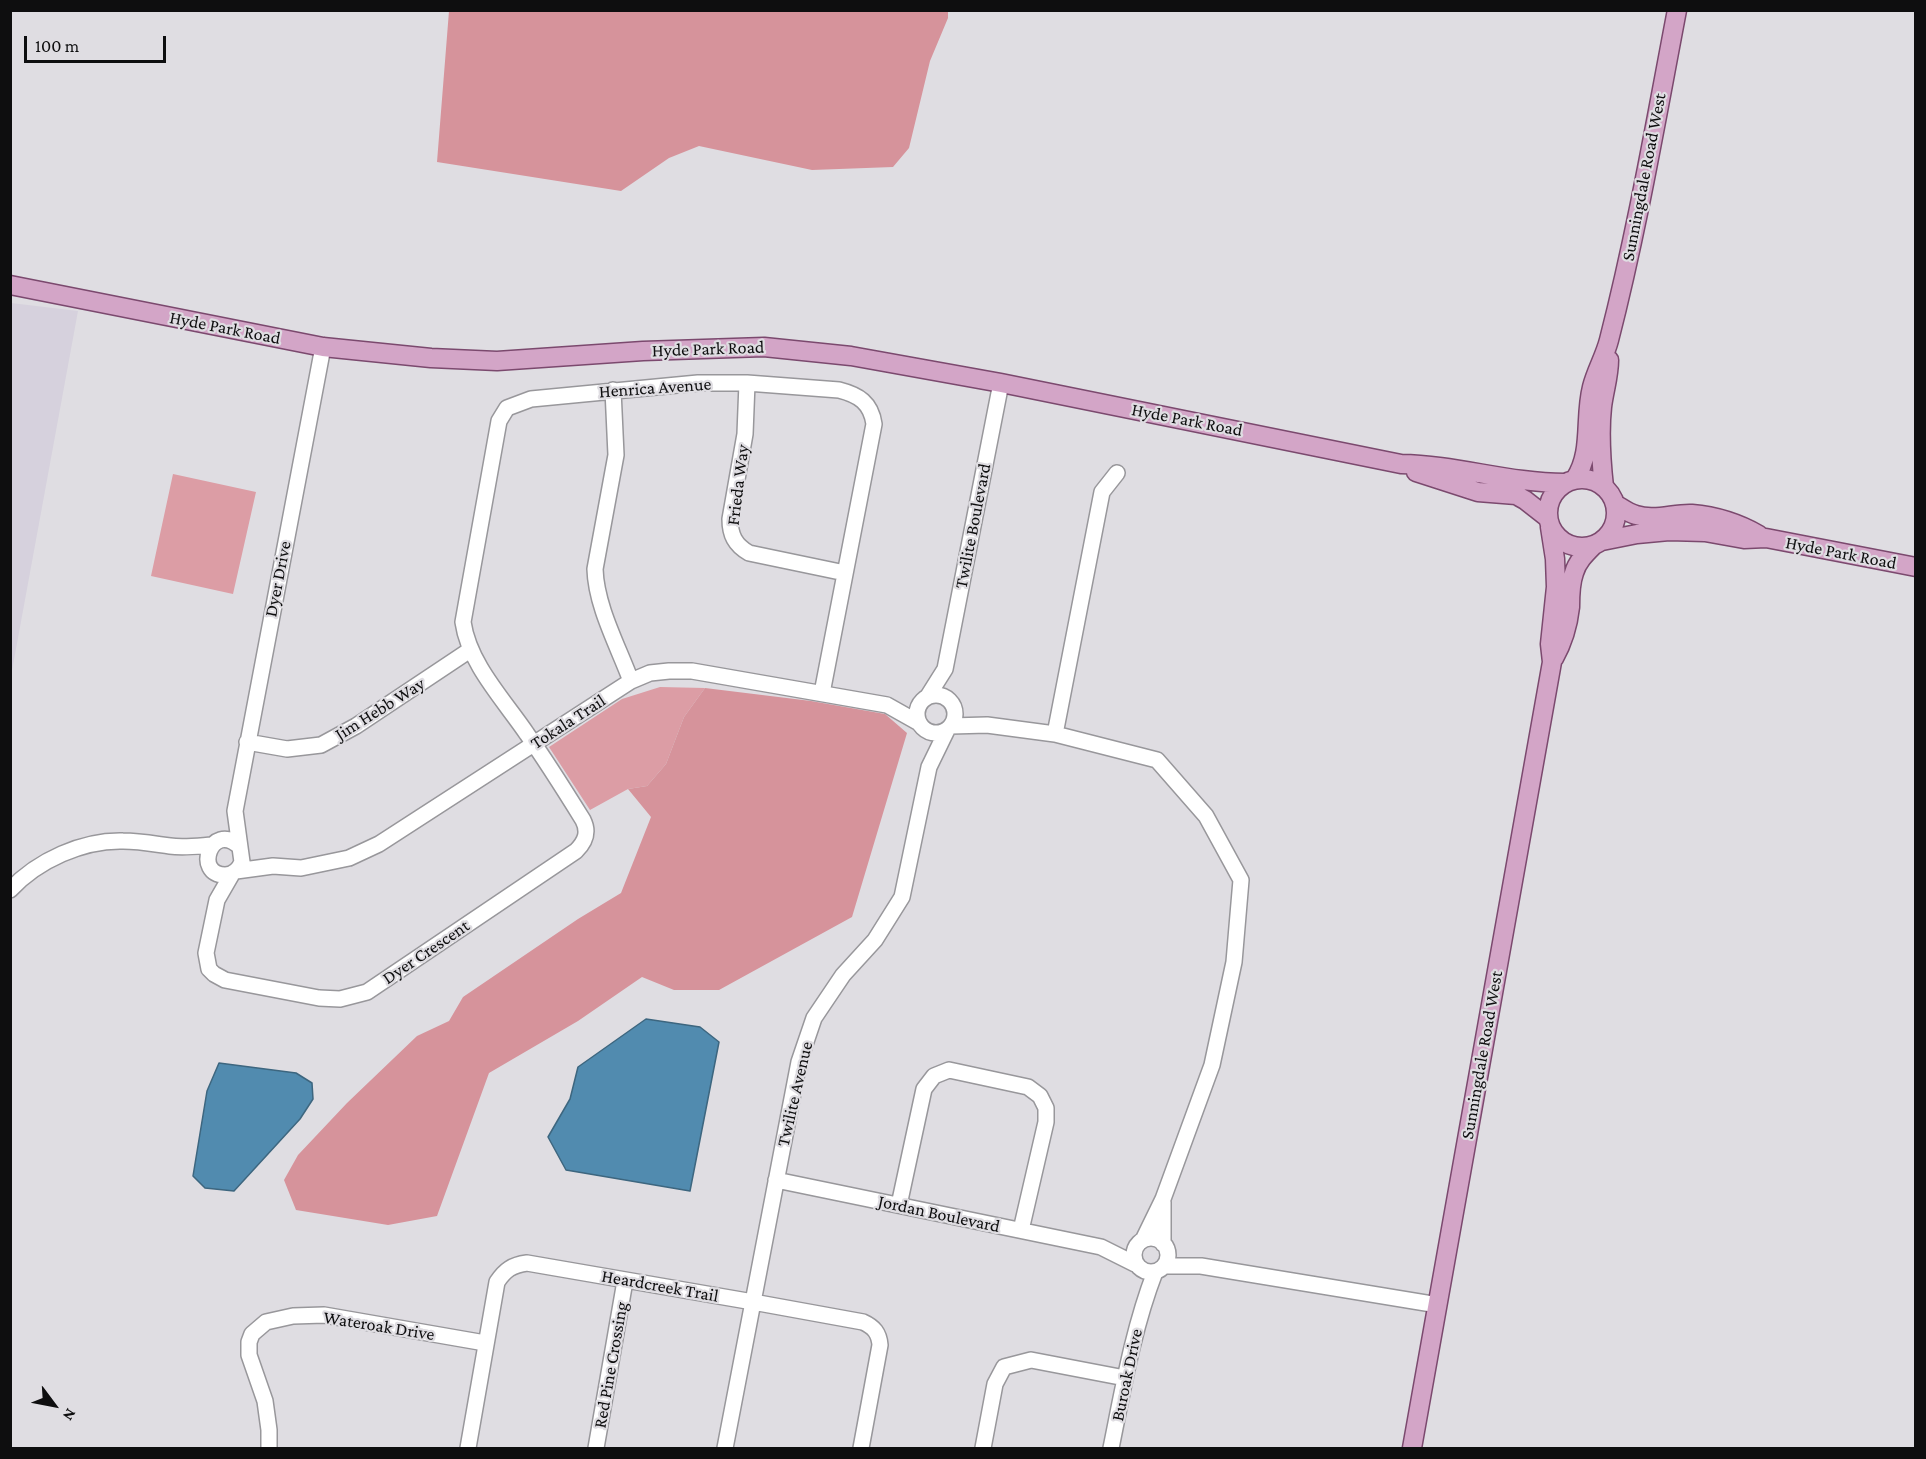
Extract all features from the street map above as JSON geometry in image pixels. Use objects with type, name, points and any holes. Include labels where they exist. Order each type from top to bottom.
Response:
[{"type":"main road","name":"Sunningdale Road West","points":[[1570,481],[1585,457],[1586,422],[1592,387],[1608,343],[1627,260],[1677,10]]},
{"type":"main road","name":"Hyde Park Road","points":[[10,285],[323,347],[431,358],[497,361],[764,346],[851,356],[1001,383],[1401,464],[1430,465],[1530,482],[1570,481]]},
{"type":"main road","name":"Sunningdale Road West","points":[[1604,487],[1601,431],[1602,405],[1609,371],[1608,343]]},
{"type":"main road","name":"Hyde Park Road","points":[[1401,464],[1421,474],[1478,492],[1516,495],[1526,500],[1549,523]]},
{"type":"main road","points":[[1585,479],[1595,481],[1604,487],[1611,494],[1615,504],[1616,514],[1610,534],[1598,543],[1583,548],[1563,542],[1556,536],[1549,523],[1548,508],[1551,498],[1557,490],[1570,481],[1585,479]]},
{"type":"main road","name":"Hyde Park Road","points":[[1615,504],[1637,516],[1690,514],[1708,516],[1747,528],[1766,538]]},
{"type":"main road","name":"Sunningdale Road West","points":[[1412,1449],[1552,662],[1550,644],[1556,587],[1555,559],[1549,523]]},
{"type":"main road","name":"Hyde Park Road","points":[[1598,543],[1652,532],[1678,530],[1705,532],[1744,539],[1766,538],[1916,567]]},
{"type":"main road","name":"Sunningdale Road West","points":[[1552,662],[1561,646],[1567,626],[1570,588],[1574,572],[1581,559],[1598,543]]},
{"type":"street","name":"Dyer Drive","points":[[240,848],[235,811],[323,347]]},
{"type":"street","name":"Henrica Avenue","points":[[534,744],[473,657],[465,637],[463,622],[499,421],[507,408],[531,399],[698,383],[747,383],[839,390],[852,393],[868,405],[874,424],[822,693]]},
{"type":"street","name":"Frieda Way","points":[[747,383],[745,434],[730,519],[730,529],[734,539],[740,548],[749,554],[845,573]]},
{"type":"street","name":"Twilite Boulevard","points":[[926,698],[945,669],[1001,383]]},
{"type":"street","points":[[613,390],[616,455],[595,569],[599,598],[631,681]]},
{"type":"street","points":[[1055,734],[1102,492],[1117,473]]},
{"type":"street","name":"Jim Hebb Way","points":[[247,742],[287,749],[321,745],[356,726],[470,650]]},
{"type":"street","name":"Twilite Boulevard","points":[[945,669],[953,705]]},
{"type":"street","name":"Tokala Trail","points":[[234,873],[273,866],[301,868],[361,854],[631,681],[650,673],[692,671],[886,705],[921,726]]},
{"type":"street","points":[[987,725],[953,705],[941,695],[926,698],[917,711],[921,726],[934,733],[949,728],[987,725],[1055,734],[1157,760],[1206,816],[1240,880],[1234,962],[1212,1065],[1163,1199],[1133,1253],[1149,1268],[1201,1266],[1438,1305]]},
{"type":"street","name":"Tokala Trail","points":[[886,705],[926,698]]},
{"type":"street","points":[[949,728],[956,714],[953,705]]},
{"type":"street","name":"Twilite Avenue","points":[[921,726],[929,767]]},
{"type":"street","name":"Twilite Avenue","points":[[725,1449],[799,1062],[814,1018],[843,975],[875,940],[902,897],[929,767],[949,728]]},
{"type":"street","name":"Dyer Crescent","points":[[234,873],[217,900],[206,953],[209,969],[220,979],[319,998],[340,999],[367,992],[581,846],[587,835],[586,826],[534,744]]},
{"type":"street","name":"Dyer Drive","points":[[214,843],[235,811]]},
{"type":"street","points":[[10,890],[38,868],[64,853],[93,844],[123,841],[172,847],[229,840],[240,848],[242,862],[234,873],[221,875],[209,865],[172,847]]},
{"type":"street","points":[[209,865],[209,850],[214,843]]},
{"type":"street","name":"Tokala Trail","points":[[240,848],[273,866]]},
{"type":"street","name":"Dyer Crescent","points":[[209,865],[217,900]]},
{"type":"street","points":[[899,1205],[924,1089],[934,1076],[949,1070],[1028,1087],[1040,1096],[1046,1108],[1046,1122],[1021,1230]]},
{"type":"street","name":"Jordan Boulevard","points":[[776,1180],[1101,1247],[1149,1268]]},
{"type":"street","points":[[1149,1268],[1167,1261],[1163,1199]]},
{"type":"street","points":[[1141,1241],[1154,1238],[1201,1266]]},
{"type":"street","name":"Jordan Boulevard","points":[[1101,1247],[1141,1241]]},
{"type":"street","name":"Heardcreek Trail","points":[[468,1449],[497,1282],[505,1270],[516,1264],[527,1263],[753,1302],[871,1326],[876,1331],[880,1345],[861,1449]]},
{"type":"street","name":"Buroak Drive","points":[[1112,1449],[1149,1268]]},
{"type":"street","name":"Red Pine Crossing","points":[[596,1449],[625,1281]]},
{"type":"street","name":"Wateroak Drive","points":[[269,1449],[270,1430],[265,1401],[249,1355],[249,1342],[252,1334],[266,1322],[293,1316],[324,1315],[486,1343]]},
{"type":"street","points":[[983,1449],[995,1384],[1004,1366],[1032,1360],[1125,1378]]},
{"type":"shaded area","points":[[948,10],[948,18],[930,61],[909,148],[893,167],[812,170],[699,146],[669,158],[621,191],[437,162],[449,11]]},
{"type":"shaded area","points":[[10,303],[78,311],[11,676]]},
{"type":"shaded area","points":[[173,474],[256,492],[233,594],[151,576]]},
{"type":"shaded area","points":[[660,687],[705,688],[684,717],[666,764],[647,786],[628,789],[590,810],[549,747],[622,699]]},
{"type":"shaded area","points":[[705,688],[811,701],[885,714],[907,733],[852,917],[719,990],[674,990],[642,977],[578,1021],[489,1073],[437,1216],[388,1225],[296,1210],[284,1180],[298,1155],[347,1103],[417,1036],[449,1021],[463,997],[578,919],[621,893],[651,817],[628,789],[647,786],[666,764],[684,717]]},
{"type":"water","points":[[646,1019],[700,1027],[719,1042],[690,1191],[566,1170],[548,1137],[570,1099],[578,1067]]},
{"type":"water","points":[[219,1063],[296,1073],[312,1083],[313,1099],[300,1119],[234,1191],[205,1188],[193,1176],[207,1091]]}]
